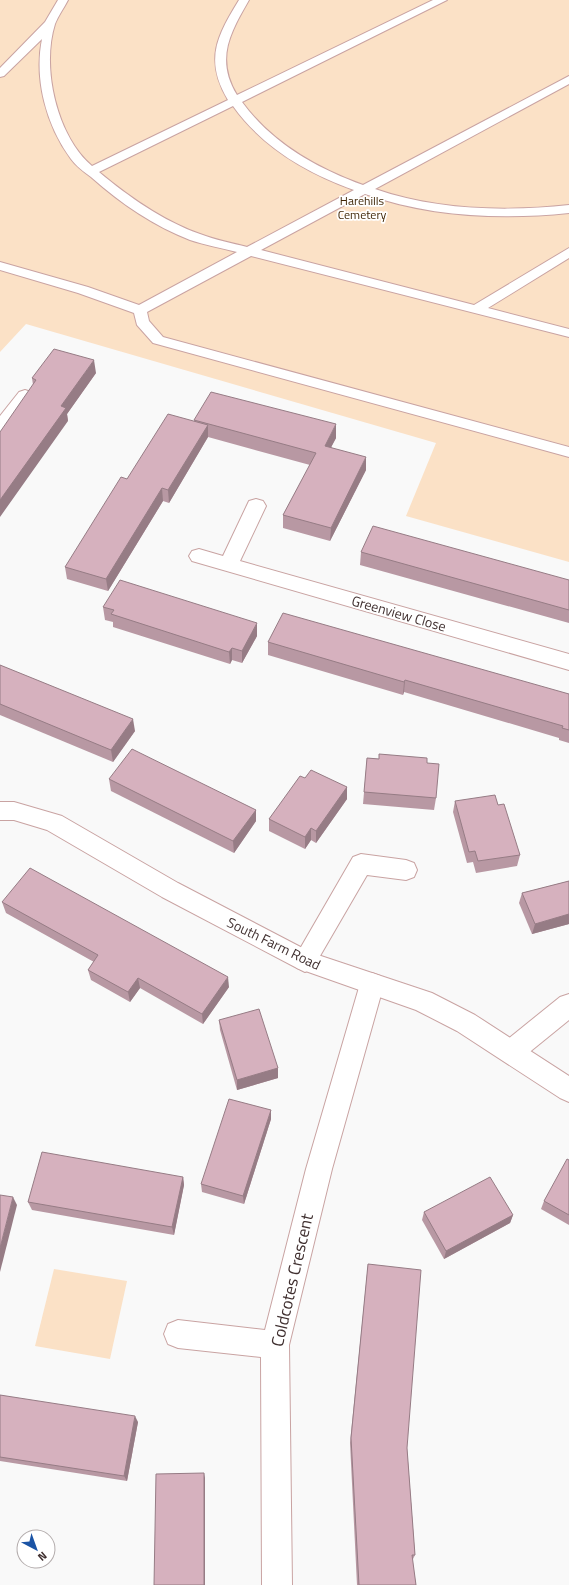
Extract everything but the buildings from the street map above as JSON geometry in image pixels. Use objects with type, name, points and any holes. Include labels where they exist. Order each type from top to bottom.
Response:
[{"type":"street","points":[[0,429],[25,396]]},
{"type":"street","points":[[229,564],[256,506]]},
{"type":"street","name":"Greenview Close","points":[[199,556],[569,662]]},
{"type":"street","name":"South Farm Road","points":[[0,811],[14,811],[54,823],[170,890],[305,961],[423,1002],[466,1023],[569,1090]]},
{"type":"street","points":[[305,961],[361,864],[406,870]]},
{"type":"street","name":"Coldcotes Crescent","points":[[277,1585],[275,1345],[319,1169],[372,984]]},
{"type":"street","points":[[512,1052],[569,1005]]},
{"type":"street","points":[[178,1334],[275,1345]]},
{"type":"lane","points":[[0,74],[50,24],[63,0]]},
{"type":"lane","points":[[244,0],[227,29],[220,56],[223,78],[228,91],[245,115],[274,143],[312,168],[387,197],[447,208],[491,213],[549,212],[569,209]]},
{"type":"lane","points":[[91,171],[442,0]]},
{"type":"lane","points":[[50,24],[44,57],[48,94],[62,134],[76,158],[111,188],[151,216],[195,237],[569,333]]},
{"type":"lane","points":[[0,266],[83,290],[140,310],[569,79]]},
{"type":"lane","points":[[477,309],[569,252]]},
{"type":"lane","points":[[140,310],[142,322],[158,340],[569,452]]},
{"type":"green space","name":"Harehills Cemetery","points":[[0,0],[569,0],[569,562],[406,516],[436,443],[26,324],[0,352]]},
{"type":"green space","points":[[54,1269],[127,1281],[110,1359],[35,1346]]}]
